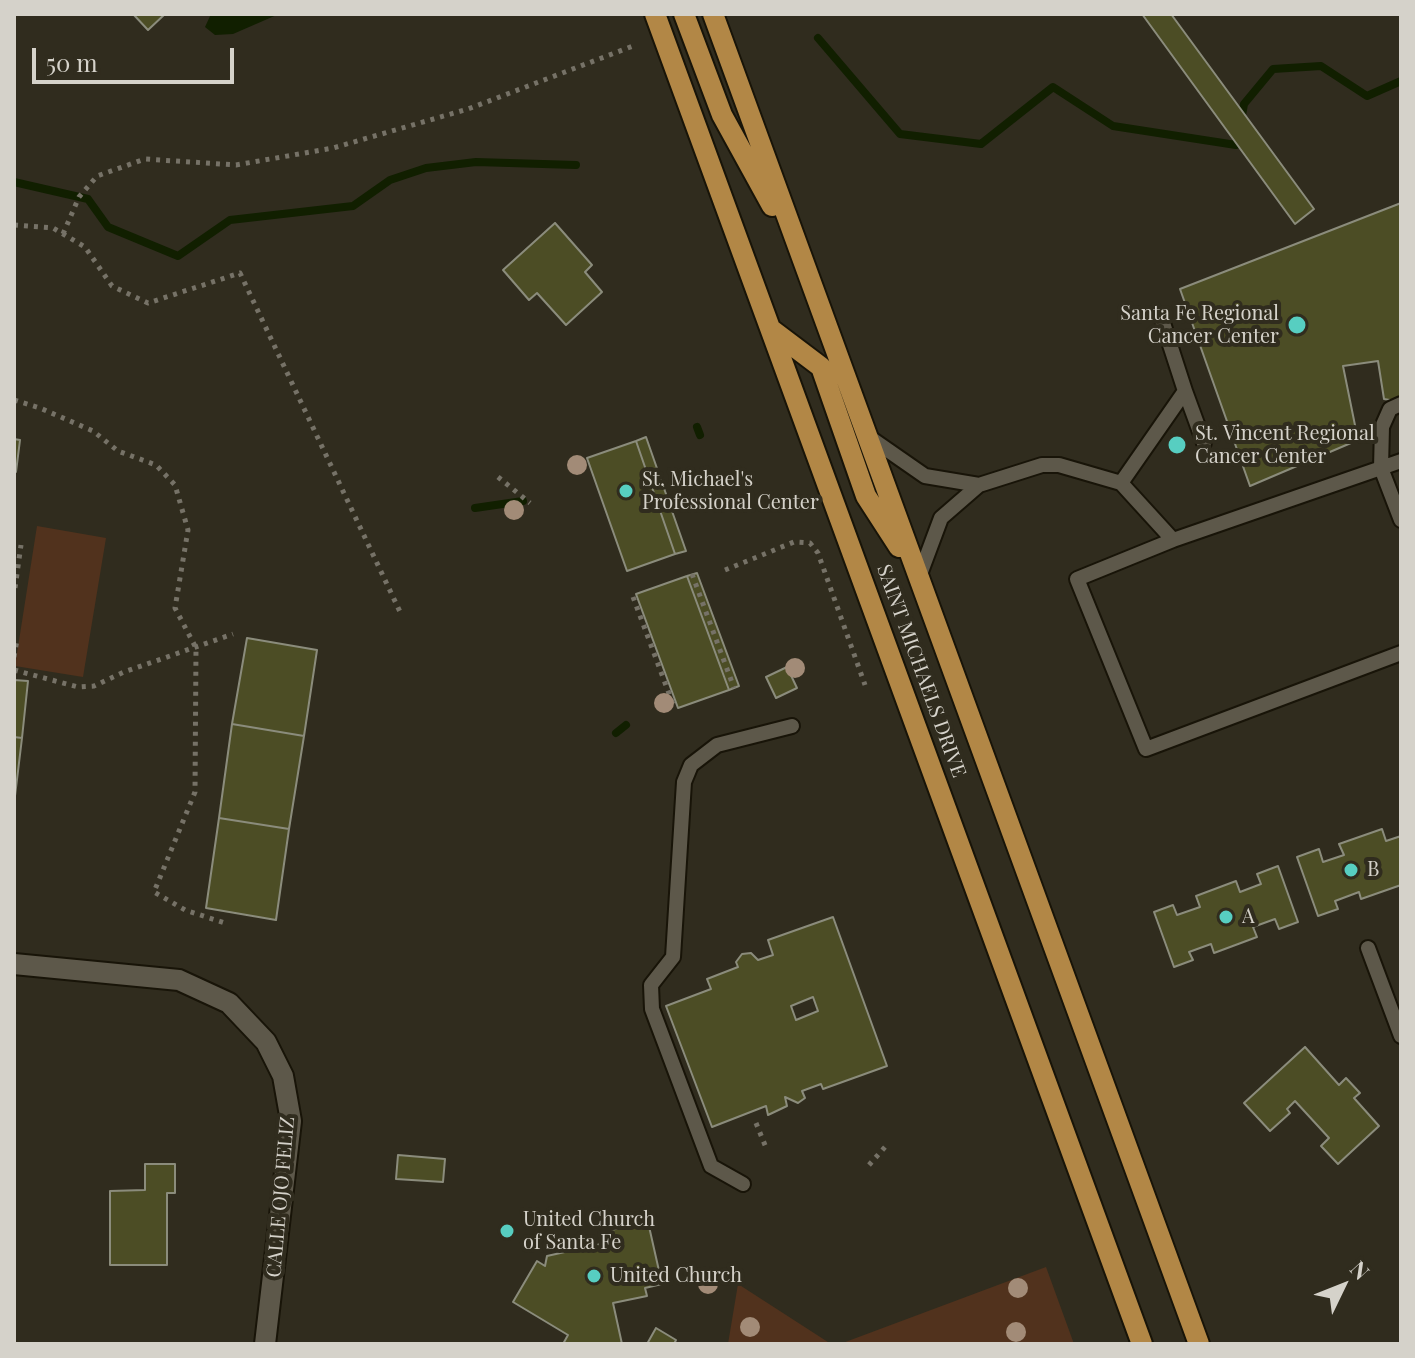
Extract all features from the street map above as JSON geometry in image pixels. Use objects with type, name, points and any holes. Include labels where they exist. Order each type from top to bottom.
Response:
[{"type":"main road","name":"SAINT MICHAELS DRIVE","points":[[655,14],[1142,1344]]},
{"type":"main road","points":[[684,14],[722,115],[803,262]]},
{"type":"main road","name":"SAINT MICHAELS DRIVE","points":[[713,14],[1199,1344]]},
{"type":"main road","points":[[772,330],[821,367],[866,496],[919,577]]},
{"type":"street","name":"CALLE OJO FELIZ","points":[[14,964],[179,980],[229,1003],[266,1042],[283,1076],[291,1121],[265,1344]]},
{"type":"lane","points":[[1162,320],[1204,443]]},
{"type":"lane","points":[[1121,483],[1185,391]]},
{"type":"lane","points":[[1401,404],[1390,409],[1382,427],[1381,468],[1401,520]]},
{"type":"lane","points":[[866,435],[925,476],[979,485]]},
{"type":"lane","points":[[1401,461],[1173,540],[1077,579],[1146,749],[1401,653]]},
{"type":"lane","points":[[919,577],[941,518],[979,485],[1042,465],[1059,465],[1121,483],[1173,540]]},
{"type":"lane","points":[[743,1184],[711,1166],[652,1009],[651,985],[673,957],[684,782],[691,765],[717,745],[792,726]]},
{"type":"lane","points":[[1368,948],[1401,1036]]},
{"type":"path","points":[[63,234],[79,197],[97,176],[145,159],[236,165],[333,148],[468,109],[633,46]]},
{"type":"path","points":[[14,225],[53,228],[85,247],[112,286],[148,303],[240,273],[402,616]]},
{"type":"path","points":[[14,400],[93,431],[118,451],[156,465],[175,485],[188,530],[175,608],[196,648],[195,792],[154,892],[185,910],[228,924]]},
{"type":"path","points":[[498,477],[530,503]]},
{"type":"path","points":[[725,570],[794,542],[810,543],[818,553],[865,685]]},
{"type":"path","points":[[15,588],[21,545]]},
{"type":"path","points":[[692,574],[734,688]]},
{"type":"path","points":[[633,597],[674,707]]},
{"type":"path","points":[[14,670],[78,687],[94,686],[124,672],[233,634]]},
{"type":"path","points":[[14,657],[17,640]]},
{"type":"path","points":[[756,1123],[767,1150]]},
{"type":"path","points":[[869,1165],[885,1147]]},
{"type":"shaded area","points":[[211,14],[279,14],[233,34],[215,35],[205,27]]},
{"type":"shaded area","points":[[37,526],[106,538],[83,677],[15,666]]},
{"type":"shaded area","points":[[1046,1267],[1074,1344],[840,1344]]},
{"type":"shaded area","points":[[738,1284],[831,1344],[728,1344]]},
{"type":"building","points":[[133,14],[165,14],[148,30]]},
{"type":"building","points":[[1142,14],[1171,14],[1314,209],[1295,224]]},
{"type":"building","name":"Santa Fe Regional Cancer Center","points":[[1401,203],[1401,402],[1384,399],[1378,361],[1343,366],[1358,440],[1250,486],[1180,289]]},
{"type":"building","points":[[555,223],[592,265],[585,272],[602,292],[566,325],[537,293],[529,300],[503,270]]},
{"type":"building","points":[[646,437],[686,551],[675,554],[636,441]]},
{"type":"building","points":[[14,439],[20,440],[16,472],[14,472]]},
{"type":"building","name":"St. Michael's Professional Center","points":[[636,441],[675,554],[627,571],[587,458]]},
{"type":"building","points":[[697,573],[739,686],[729,690],[687,576]]},
{"type":"building","points":[[687,576],[729,690],[678,708],[636,594]]},
{"type":"building","points":[[247,638],[317,650],[304,736],[232,724]]},
{"type":"building","points":[[787,667],[797,688],[776,698],[766,677]]},
{"type":"building","points":[[14,680],[28,681],[22,738],[14,737]]},
{"type":"building","points":[[232,724],[304,736],[289,829],[219,818]]},
{"type":"building","points":[[14,737],[22,738],[15,796],[14,796]]},
{"type":"building","points":[[219,818],[289,829],[276,920],[206,908]]},
{"type":"building","name":"B","points":[[1382,829],[1386,841],[1401,836],[1401,885],[1361,899],[1359,892],[1335,901],[1338,909],[1318,916],[1297,857],[1319,849],[1323,862],[1344,855],[1339,844]]},
{"type":"building","name":"A","points":[[1278,866],[1298,922],[1279,929],[1275,919],[1253,927],[1257,937],[1214,953],[1211,944],[1189,952],[1193,960],[1174,967],[1154,912],[1173,905],[1177,915],[1200,907],[1196,896],[1236,881],[1240,892],[1261,884],[1257,874]]},
{"type":"building","points":[[833,917],[887,1066],[823,1089],[821,1084],[802,1091],[805,1098],[798,1103],[785,1097],[787,1106],[768,1115],[766,1106],[712,1127],[666,1006],[711,989],[707,979],[738,967],[736,962],[742,954],[751,953],[758,960],[773,955],[768,940]],"holes":[[[813,997],[818,1011],[796,1020],[791,1006]]]},
{"type":"building","points":[[1305,1047],[1339,1085],[1346,1078],[1360,1093],[1354,1098],[1379,1126],[1338,1164],[1321,1146],[1329,1138],[1295,1101],[1287,1109],[1290,1113],[1270,1131],[1244,1103]]},
{"type":"building","points":[[398,1155],[445,1159],[443,1182],[396,1179]]},
{"type":"building","points":[[145,1164],[175,1164],[175,1193],[167,1193],[167,1265],[110,1265],[110,1191],[145,1190]]},
{"type":"building","name":"United Church","points":[[648,1222],[662,1284],[645,1288],[647,1296],[613,1303],[622,1344],[563,1344],[568,1335],[513,1302],[537,1261],[545,1266],[547,1256],[614,1241],[611,1230]]},
{"type":"building","points":[[656,1328],[676,1340],[674,1344],[647,1344]]},
{"type":"waterway","points":[[818,38],[900,134],[981,144],[1053,87],[1113,126],[1236,145],[1238,135]]},
{"type":"waterway","points":[[1241,121],[1244,104],[1273,69],[1321,66],[1367,96],[1401,81]]},
{"type":"waterway","points":[[14,182],[88,199],[108,227],[178,256],[230,220],[353,206],[390,180],[426,168],[476,162],[576,165]]},
{"type":"waterway","points":[[697,427],[700,435]]},
{"type":"waterway","points":[[475,508],[523,501]]},
{"type":"waterway","points":[[616,733],[626,725]]},
{"type":"place","name":"Santa Fe Regional Cancer Center","points":[[1297,325]]},
{"type":"place","name":"St. Vincent Regional Cancer Center","points":[[1177,445]]},
{"type":"place","name":"St. Michael's Professional Center","points":[[626,491]]},
{"type":"place","name":"B","points":[[1351,870]]},
{"type":"place","name":"A","points":[[1226,917]]},
{"type":"place","name":"United Church of Santa Fe","points":[[507,1231]]},
{"type":"place","name":"United Church","points":[[594,1276]]}]
